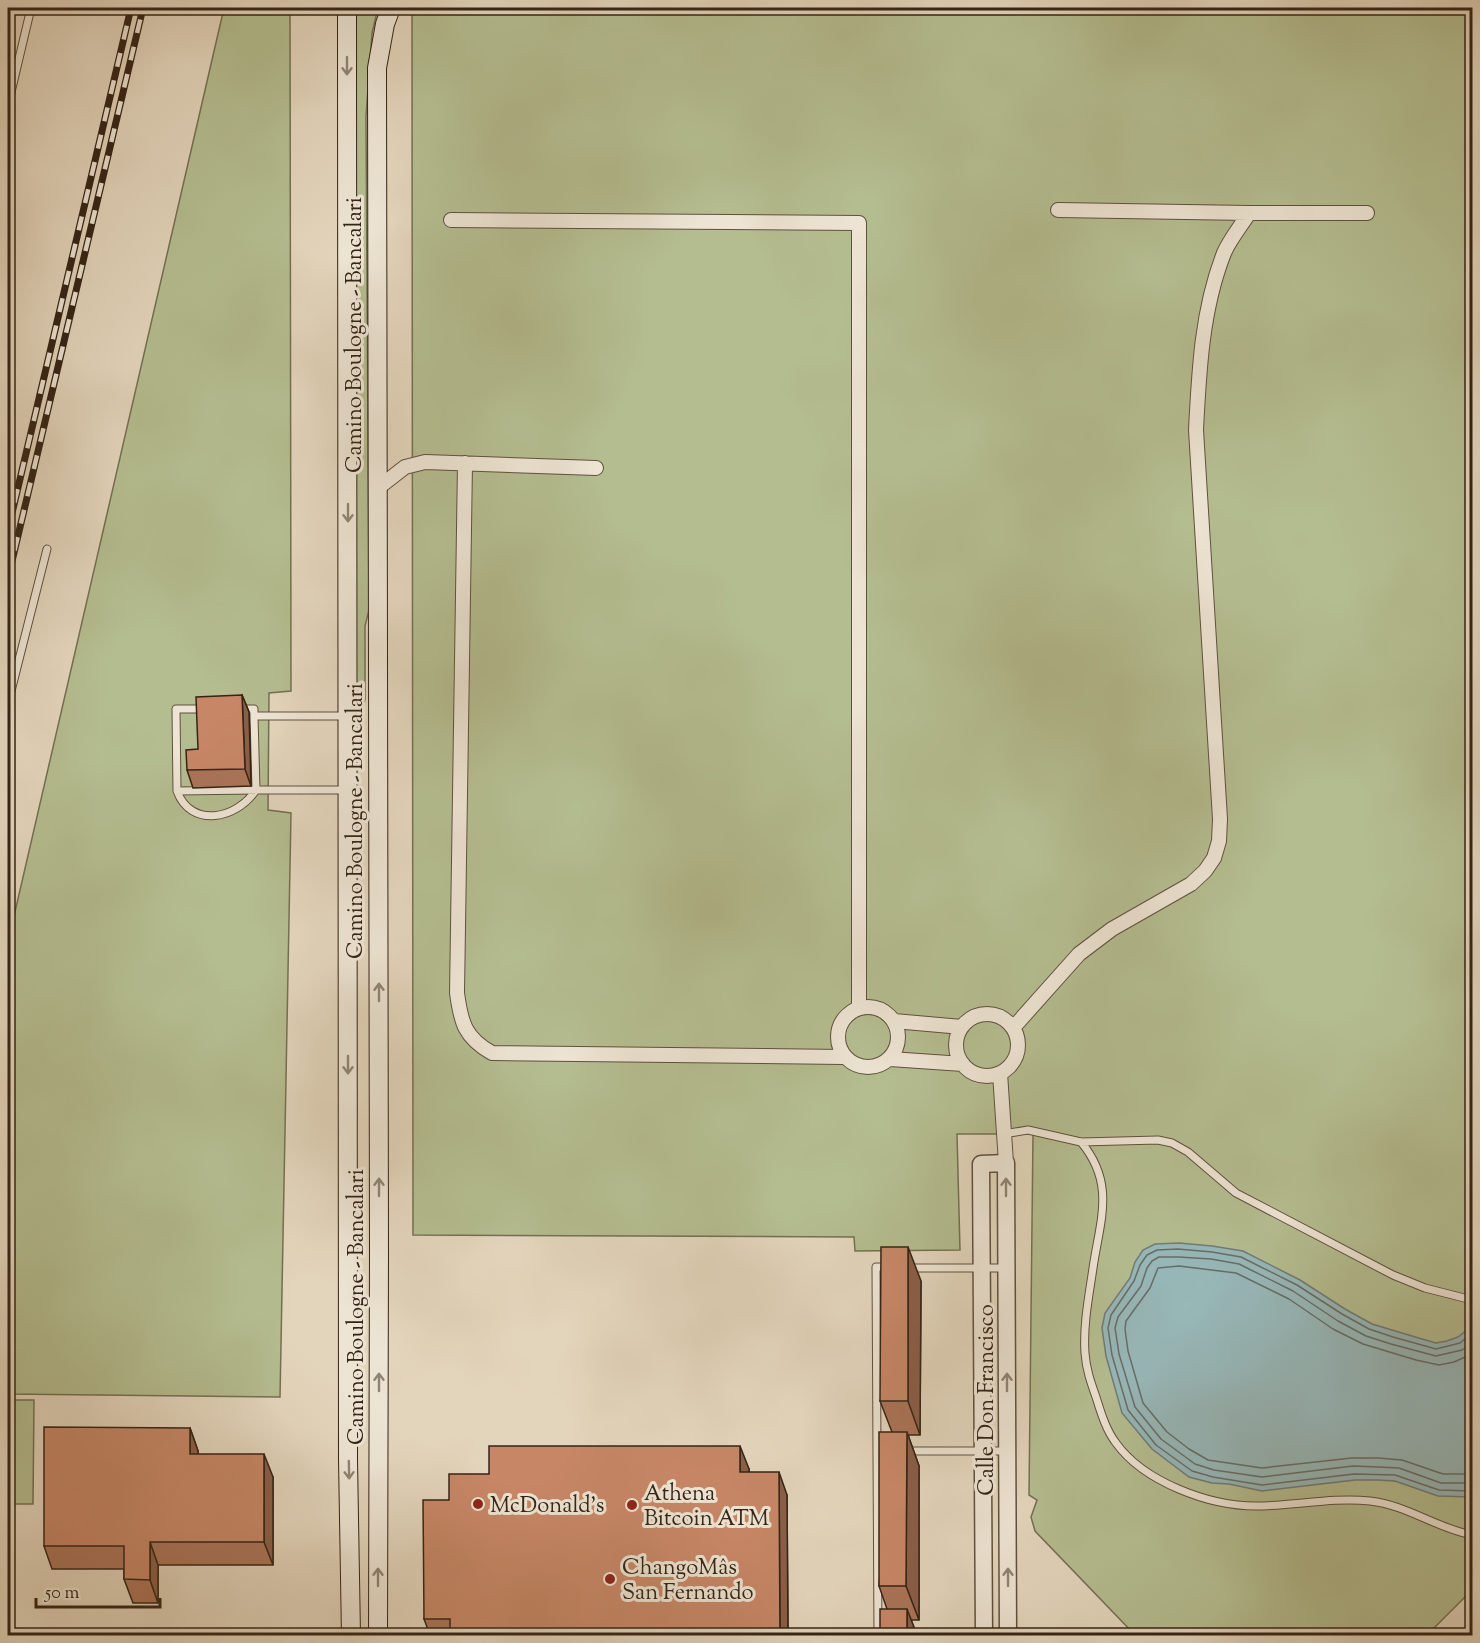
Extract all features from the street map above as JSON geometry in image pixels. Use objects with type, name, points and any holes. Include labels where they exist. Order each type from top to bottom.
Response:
[{"type":"main road","name":"Camino Boulogne - Bancalari","points":[[347,8],[348,1459],[351,1635]]},
{"type":"main road","name":"Camino Boulogne - Bancalari","points":[[378,1635],[377,68],[385,24],[391,8]]},
{"type":"street","points":[[1058,210],[1367,213]]},
{"type":"street","points":[[1013,1028],[1079,954],[1112,929],[1191,884],[1205,871],[1214,858],[1219,841],[1220,819],[1196,430],[1199,367],[1210,298],[1225,251],[1249,213]]},
{"type":"street","points":[[451,220],[859,224],[859,1008]]},
{"type":"street","points":[[378,488],[405,467],[425,462],[596,468]]},
{"type":"street","points":[[465,463],[457,993],[460,1016],[466,1031],[475,1042],[492,1053],[844,1057]]},
{"type":"street","points":[[869,1007],[879,1008],[894,1021],[899,1041],[890,1059],[872,1068],[861,1067],[844,1057],[838,1038],[843,1019],[859,1008],[869,1007]]},
{"type":"street","points":[[988,1014],[1006,1021],[1013,1028],[1018,1048],[1009,1067],[990,1076],[970,1071],[963,1064],[956,1046],[962,1027],[969,1020],[988,1014]]},
{"type":"street","points":[[894,1021],[962,1027]]},
{"type":"street","points":[[890,1059],[963,1064]]},
{"type":"street","points":[[1000,1073],[1006,1163]]},
{"type":"street","name":"Calle Don Francisco","points":[[984,1635],[981,1164],[1006,1163],[1008,1635]]},
{"type":"lane","points":[[8,105],[31,8]]},
{"type":"lane","points":[[8,703],[47,549]]},
{"type":"lane","points":[[210,709],[176,709],[177,791],[181,801],[188,809],[212,816],[227,814],[242,805],[250,799],[255,790],[254,709],[232,709]]},
{"type":"lane","points":[[254,716],[348,716]]},
{"type":"lane","points":[[177,791],[348,790]]},
{"type":"lane","points":[[1003,1134],[1028,1130],[1081,1143],[1158,1140],[1172,1143],[1188,1152],[1236,1193],[1393,1275],[1425,1288],[1473,1300]]},
{"type":"lane","points":[[1081,1143],[1094,1161],[1102,1180],[1104,1203],[1086,1322],[1084,1352],[1087,1370],[1103,1418],[1114,1441],[1129,1459],[1145,1472],[1222,1503],[1256,1506],[1367,1500],[1405,1509],[1436,1523],[1473,1535]]},
{"type":"lane","points":[[878,1635],[876,1267],[1006,1268]]},
{"type":"lane","points":[[898,1451],[1007,1451]]},
{"type":"lane","points":[[876,1452],[887,1452]]},
{"type":"green space","points":[[224,8],[290,8],[291,691],[269,693],[268,810],[291,813],[280,1397],[8,1394],[8,942]]},
{"type":"green space","points":[[352,8],[378,8],[372,33],[366,116],[369,610],[365,626],[365,699],[361,709],[358,708],[356,700]]},
{"type":"green space","points":[[412,8],[1472,8],[1472,1590],[1427,1635],[1135,1635],[1035,1531],[1031,1517],[1037,1500],[1029,1495],[1033,1134],[957,1134],[960,1250],[855,1251],[854,1237],[413,1235]]},
{"type":"green space","points":[[8,1400],[34,1400],[33,1504],[8,1504]]},
{"type":"water","points":[[1179,1243],[1243,1251],[1300,1280],[1372,1324],[1436,1343],[1458,1337],[1472,1326],[1472,1497],[1438,1496],[1395,1481],[1377,1480],[1355,1480],[1262,1491],[1189,1477],[1152,1449],[1122,1413],[1106,1356],[1102,1328],[1105,1313],[1130,1278],[1135,1262],[1143,1250],[1155,1244]]},
{"type":"building","points":[[242,695],[245,769],[187,770],[186,750],[198,749],[196,697]]},
{"type":"building","points":[[881,1247],[908,1247],[908,1401],[880,1401]]},
{"type":"building","points":[[44,1427],[190,1428],[190,1454],[264,1454],[264,1542],[150,1542],[150,1580],[124,1579],[124,1546],[44,1546]]},
{"type":"building","points":[[879,1432],[907,1432],[906,1586],[879,1586]]},
{"type":"building","name":"ChangoMâs San Fernando","points":[[489,1446],[740,1446],[740,1472],[779,1472],[780,1635],[450,1635],[450,1619],[424,1619],[423,1500],[449,1500],[449,1474],[489,1474]]},
{"type":"building","points":[[880,1609],[907,1609],[907,1635],[880,1635]]},
{"type":"railway","points":[[8,530],[131,8]]},
{"type":"railway","points":[[8,578],[143,8]]},
{"type":"place","name":"McDonald's","points":[[478,1504]]},
{"type":"place","name":"Athena Bitcoin ATM","points":[[632,1505]]},
{"type":"place","name":"ChangoMâs San Fernando","points":[[610,1579]]}]
